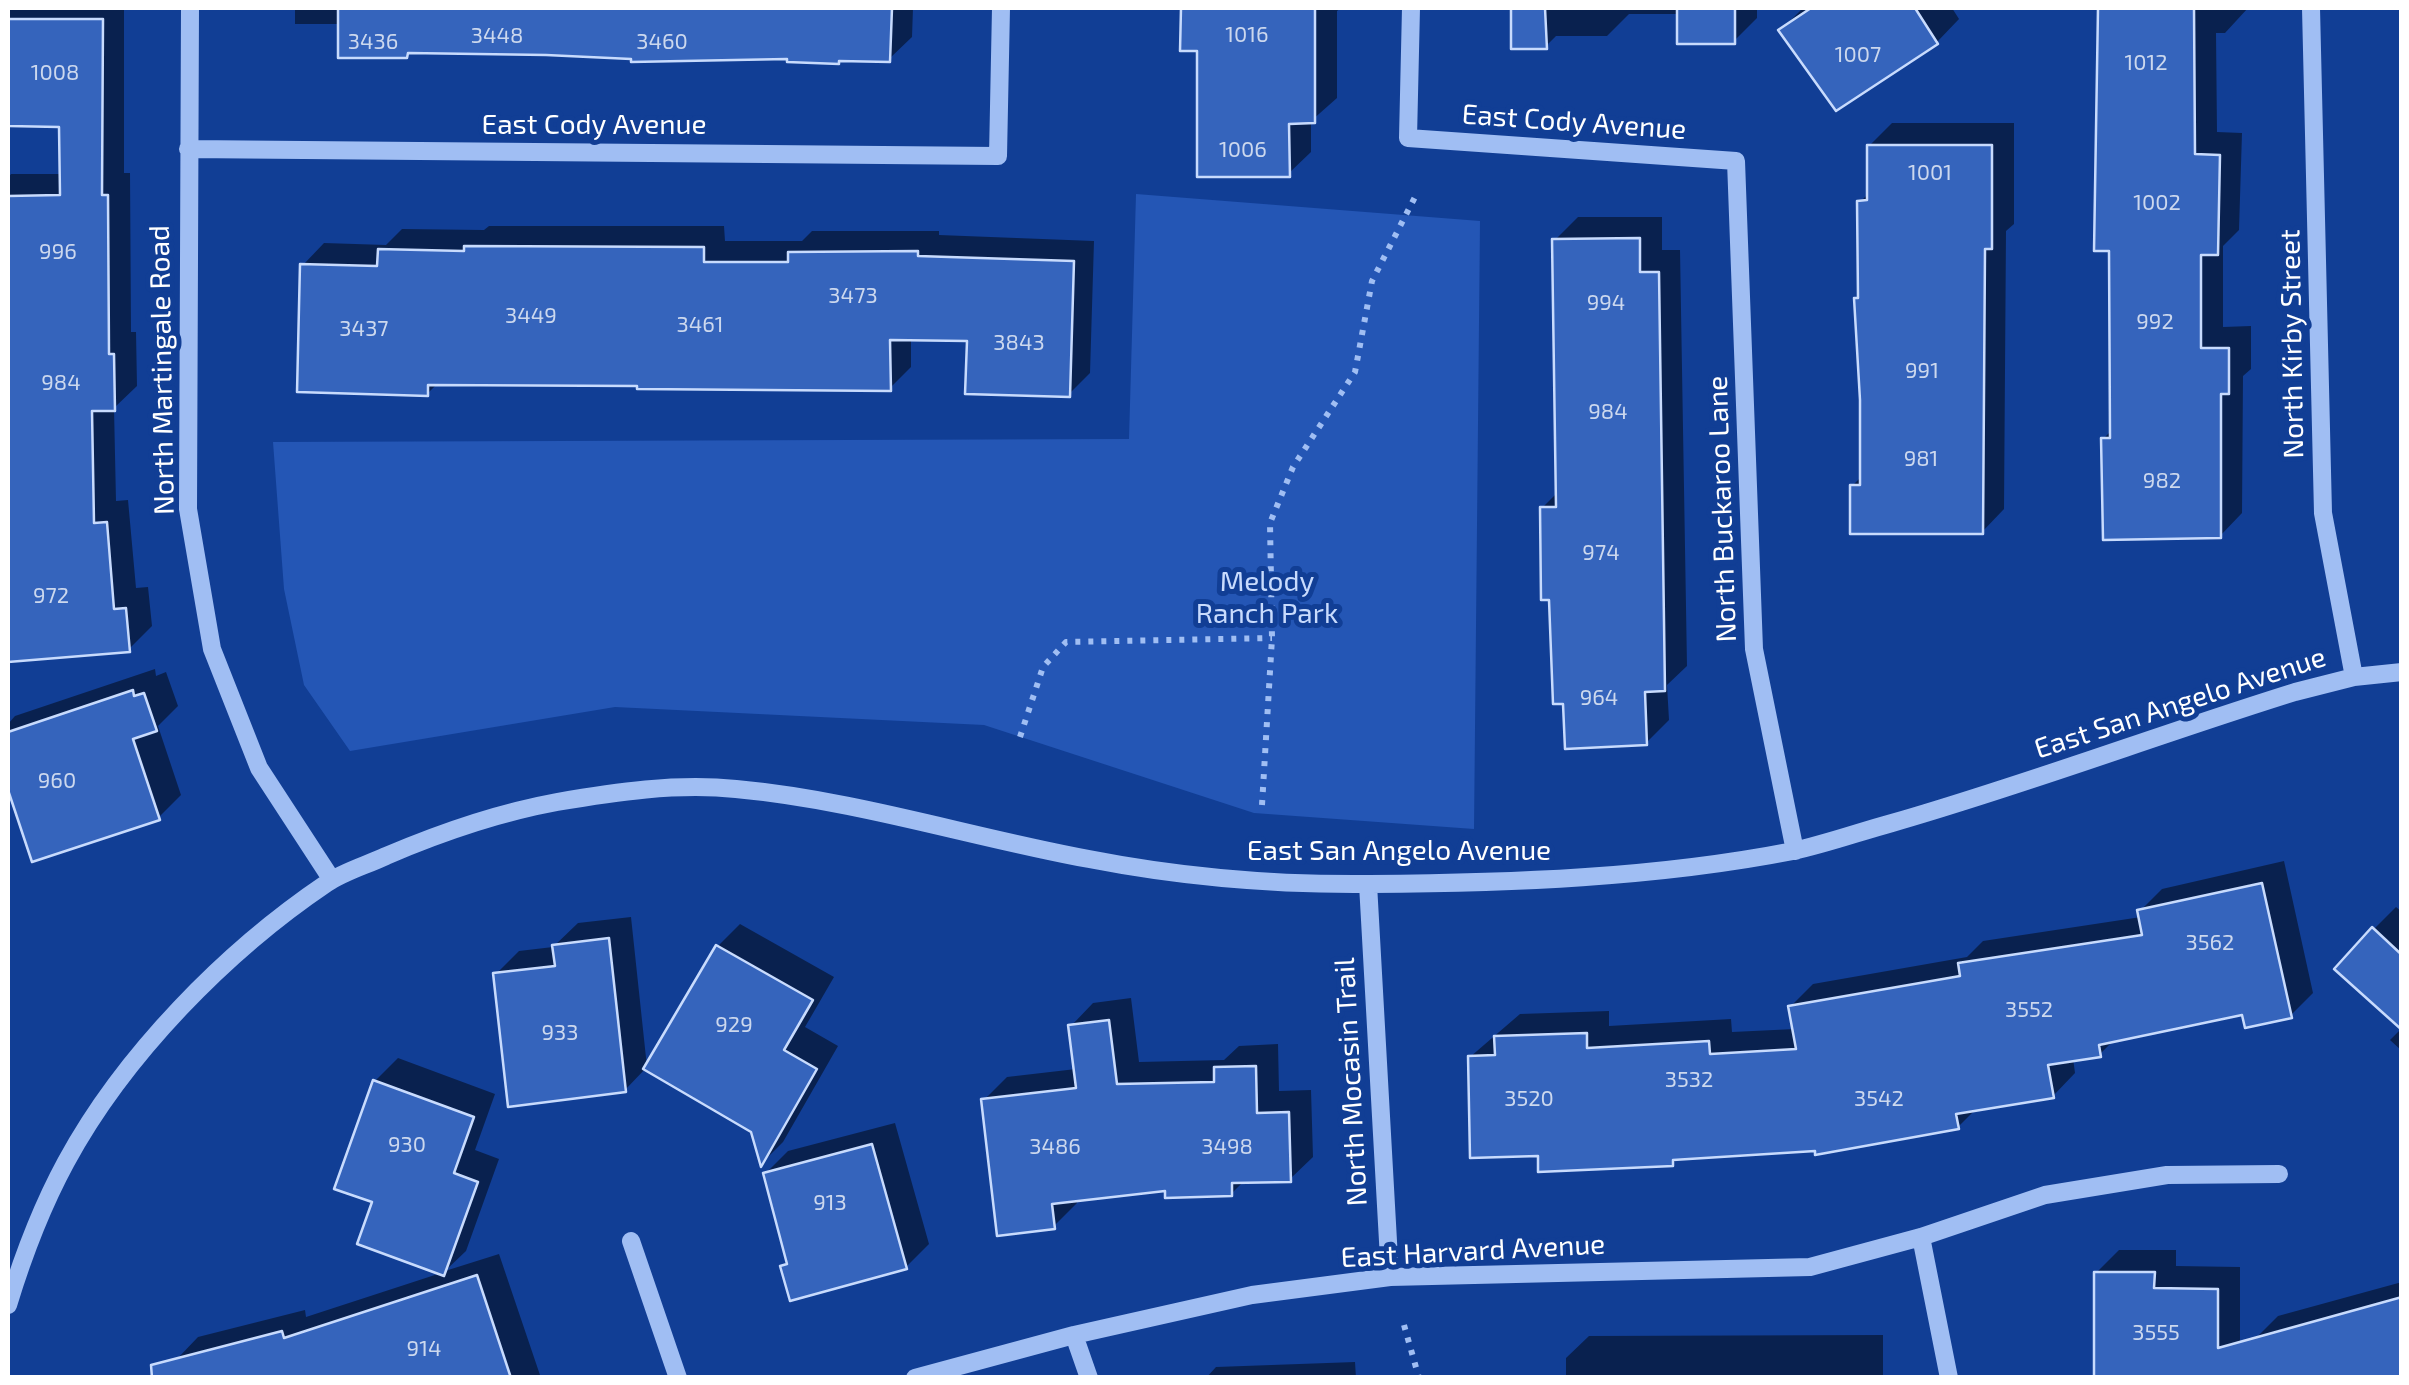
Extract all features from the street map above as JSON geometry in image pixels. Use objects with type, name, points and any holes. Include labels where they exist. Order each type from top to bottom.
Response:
[{"type":"street","name":"North Martingale Road","points":[[190,8],[188,509],[212,649],[259,768],[332,880]]},
{"type":"street","name":"East Cody Avenue","points":[[188,149],[998,156],[1000,8]]},
{"type":"street","name":"East Cody Avenue","points":[[1411,8],[1408,138],[1736,160]]},
{"type":"street","name":"North Kirby Street","points":[[2311,8],[2323,513],[2354,677]]},
{"type":"street","name":"North Buckaroo Lane","points":[[1736,160],[1754,649],[1795,850]]},
{"type":"street","name":"East San Angelo Avenue","points":[[8,1305],[25,1252],[66,1162],[132,1064],[215,974],[332,880],[436,835],[510,811],[657,788],[728,788],[824,799],[997,840],[1160,872],[1248,881],[1368,884],[1554,878],[1659,870],[1795,850],[1931,812],[2236,710],[2354,677],[2402,672]]},
{"type":"street","name":"North Mocasin Trail","points":[[1368,884],[1390,1277]]},
{"type":"street","name":"East Harvard Avenue","points":[[914,1378],[1074,1335],[1252,1295],[1390,1277],[1810,1267],[1922,1237],[2045,1195],[2167,1175],[2280,1174]]},
{"type":"street","points":[[1922,1237],[1949,1378]]},
{"type":"street","points":[[631,1241],[678,1378]]},
{"type":"street","points":[[1074,1335],[1088,1378]]},
{"type":"path","points":[[1262,805],[1272,638],[1270,523],[1293,466],[1354,372],[1372,281],[1416,196]]},
{"type":"path","points":[[1020,737],[1044,667],[1066,642],[1272,638]]},
{"type":"path","points":[[1404,1324],[1419,1378]]},
{"type":"green space","name":"Melody Ranch Park","points":[[1136,194],[1480,221],[1474,829],[1254,813],[984,725],[615,707],[350,751],[304,685],[284,589],[273,442],[1129,439]]},
{"type":"building","points":[[338,8],[892,8],[890,62],[631,62],[546,55],[408,53],[407,58],[338,58]]},
{"type":"building","points":[[1181,8],[1315,8],[1315,123],[1289,124],[1290,177],[1197,177],[1197,51],[1180,51]]},
{"type":"building","points":[[1511,8],[1545,8],[1547,49],[1511,49]]},
{"type":"building","points":[[1677,8],[1735,8],[1735,44],[1677,44]]},
{"type":"building","points":[[1811,8],[1915,8],[1938,44],[1836,111],[1778,30]]},
{"type":"building","points":[[2098,8],[2194,8],[2195,154],[2220,155],[2218,255],[2201,255],[2201,348],[2229,348],[2229,394],[2221,394],[2221,538],[2103,540],[2101,438],[2110,438],[2109,251],[2094,251]]},
{"type":"building","points":[[8,19],[103,19],[102,195],[108,195],[109,354],[114,354],[115,411],[92,411],[94,523],[107,522],[114,609],[126,608],[130,652],[8,662],[8,196],[60,195],[59,127],[8,126]]},
{"type":"building","points":[[1867,145],[1992,145],[1992,249],[1985,249],[1983,534],[1850,534],[1850,485],[1860,485],[1854,298],[1858,298],[1857,201],[1867,200]]},
{"type":"building","points":[[1640,238],[1640,272],[1659,272],[1665,691],[1645,692],[1647,745],[1565,749],[1563,704],[1553,704],[1549,600],[1541,600],[1540,507],[1556,507],[1552,239]]},
{"type":"building","points":[[464,246],[704,247],[704,262],[788,262],[788,252],[918,251],[918,256],[1074,261],[1070,397],[965,394],[967,341],[890,340],[891,391],[428,385],[428,396],[297,392],[300,264],[377,266],[378,249],[464,251]]},
{"type":"building","points":[[133,690],[134,696],[144,693],[157,731],[133,739],[160,820],[32,862],[8,790],[8,732]]},
{"type":"building","points":[[2262,883],[2292,1018],[2245,1028],[2242,1015],[2099,1045],[2101,1057],[2048,1065],[2054,1098],[1956,1114],[1959,1129],[1815,1155],[1815,1151],[1673,1160],[1673,1166],[1538,1172],[1538,1156],[1470,1158],[1468,1056],[1495,1055],[1494,1036],[1587,1033],[1587,1048],[1709,1041],[1710,1054],[1796,1049],[1788,1006],[1960,976],[1958,963],[2142,935],[2137,910]]},
{"type":"building","points":[[2372,927],[2402,955],[2402,1030],[2334,969]]},
{"type":"building","points":[[609,938],[626,1092],[508,1107],[493,973],[555,966],[552,945]]},
{"type":"building","points":[[716,945],[813,1000],[784,1050],[817,1069],[761,1167],[751,1132],[643,1069]]},
{"type":"building","points":[[1109,1020],[1117,1084],[1214,1082],[1214,1067],[1256,1066],[1257,1113],[1289,1112],[1291,1182],[1232,1183],[1232,1196],[1165,1198],[1165,1191],[1052,1204],[1055,1229],[997,1236],[981,1099],[1076,1088],[1068,1025]]},
{"type":"building","points":[[373,1080],[474,1117],[454,1173],[478,1182],[444,1276],[357,1244],[372,1202],[334,1189]]},
{"type":"building","points":[[872,1144],[907,1269],[790,1301],[780,1266],[787,1264],[763,1173]]},
{"type":"building","points":[[2094,1272],[2155,1272],[2154,1288],[2218,1289],[2218,1348],[2402,1297],[2402,1378],[2094,1378]]},
{"type":"building","points":[[477,1275],[511,1378],[152,1378],[151,1365],[282,1331],[284,1338]]}]
